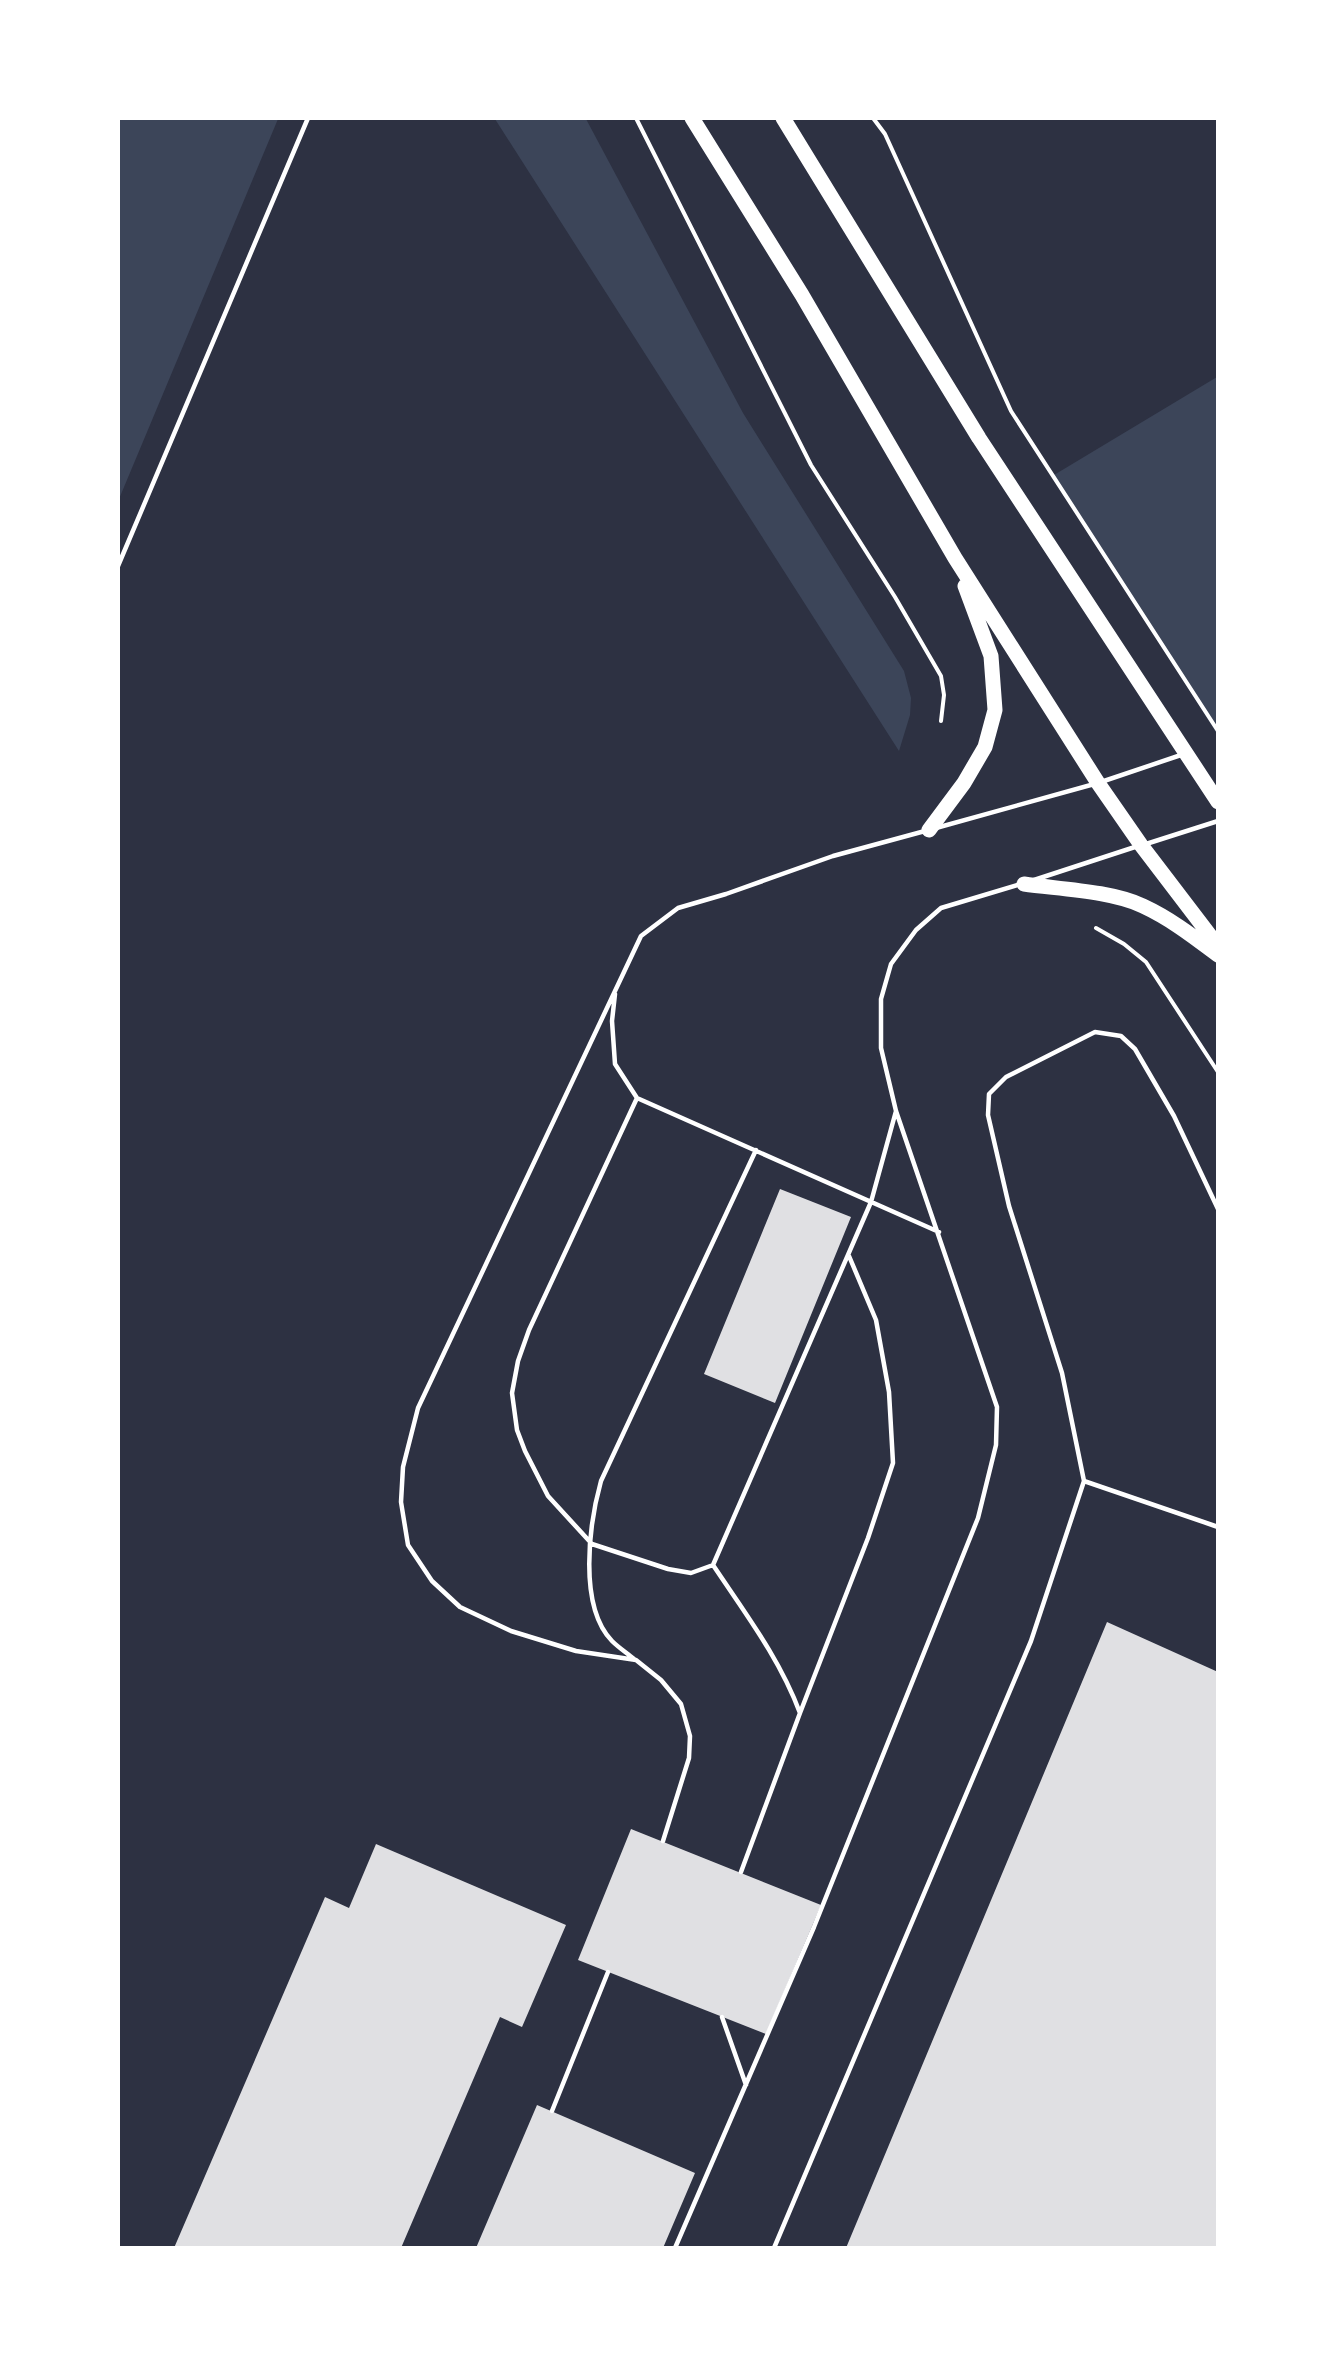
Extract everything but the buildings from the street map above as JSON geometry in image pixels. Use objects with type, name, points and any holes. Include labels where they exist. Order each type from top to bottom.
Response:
[{"type":"main road","points":[[692,118],[802,295],[955,558],[1098,783],[1141,845],[1218,946]]},
{"type":"main road","points":[[783,118],[979,438],[1218,802]]},
{"type":"main road","points":[[928,830],[964,783],[985,747],[995,710],[991,656],[955,558]]},
{"type":"main road","points":[[1024,884],[1106,896],[1142,905],[1175,923],[1218,955]]},
{"type":"lane","points":[[118,566],[308,118]]},
{"type":"lane","points":[[636,1660],[576,1651],[511,1630],[460,1607],[432,1581],[408,1545],[401,1502],[403,1467],[418,1408],[640,936],[678,908],[726,894],[833,856],[1098,783],[1186,753]]},
{"type":"lane","points":[[675,2247],[814,1927],[978,1518],[996,1445],[997,1407],[896,1111],[881,1048],[881,999],[891,964],[916,930],[941,908],[1024,884],[1218,821]]},
{"type":"lane","points":[[616,988],[612,1021],[615,1064],[637,1098],[939,1232]]},
{"type":"lane","points":[[774,2247],[1031,1641],[1084,1481],[1062,1374],[1009,1206],[988,1115],[988,1094],[1006,1077],[1095,1032],[1121,1036],[1135,1049],[1174,1116],[1218,1209]]},
{"type":"lane","points":[[637,1098],[529,1330],[518,1361],[512,1393],[517,1430],[548,1496],[592,1544],[668,1569],[691,1573],[713,1565],[871,1202],[896,1111]]},
{"type":"lane","points":[[663,1841],[689,1758],[690,1736],[681,1704],[661,1680],[611,1640],[597,1615],[591,1592],[590,1570],[593,1509],[601,1481],[756,1150]]},
{"type":"lane","points":[[741,1872],[868,1538],[893,1463],[889,1392],[876,1320],[849,1256]]},
{"type":"lane","points":[[1084,1481],[1218,1527]]},
{"type":"lane","points":[[713,1565],[773,1656],[800,1713]]},
{"type":"lane","points":[[552,2111],[608,1972]]},
{"type":"lane","points":[[722,2017],[746,2085]]},
{"type":"path","points":[[636,118],[811,465],[895,597],[941,675],[944,695],[941,721]]},
{"type":"path","points":[[873,118],[885,134],[1011,411],[1218,731]]},
{"type":"path","points":[[1096,928],[1124,944],[1146,962],[1218,1072]]},
{"type":"shaded area","points":[[118,119],[278,119],[119,499]]},
{"type":"shaded area","points":[[495,119],[586,119],[743,413],[904,671],[911,698],[910,715],[899,751]]},
{"type":"shaded area","points":[[1217,377],[1217,734],[1054,475]]}]
